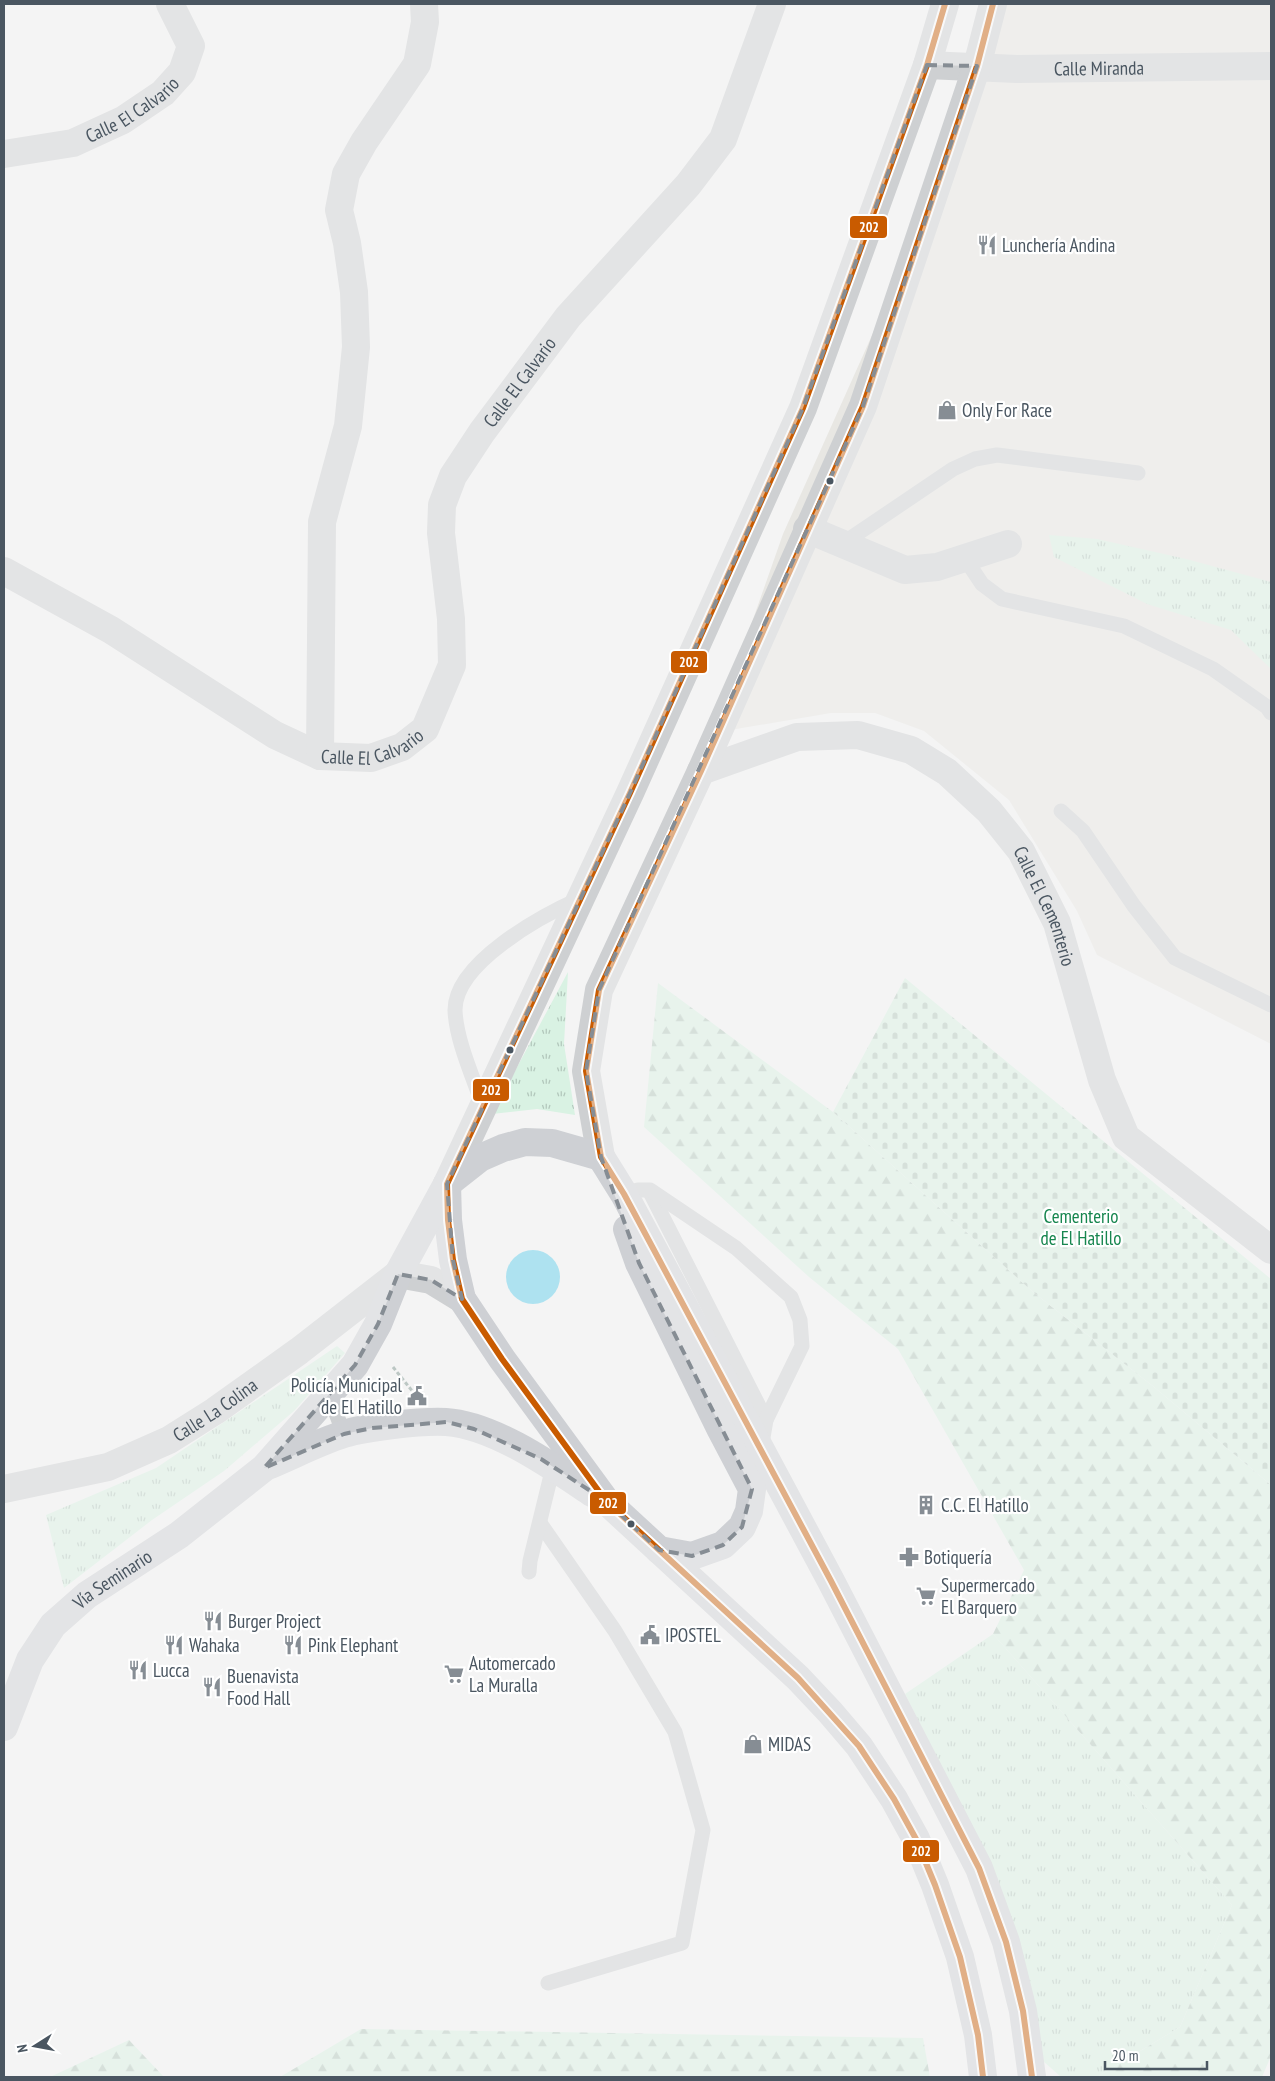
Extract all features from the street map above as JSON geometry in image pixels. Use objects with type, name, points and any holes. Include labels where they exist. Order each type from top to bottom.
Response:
[{"type":"main road","points":[[264,1468],[355,1365],[378,1324],[398,1274],[447,1184],[480,1158],[503,1148],[525,1142],[552,1143],[601,1157],[637,1192],[761,1450],[836,1590],[979,1868],[1006,1942],[1023,2011],[1032,2077]]},
{"type":"main road","points":[[601,1157],[639,1263],[752,1489],[749,1511],[742,1527],[723,1544],[692,1556],[659,1550]]},
{"type":"main road","points":[[447,1184],[448,1220],[453,1260],[462,1299],[502,1359],[606,1501]]},
{"type":"main road","points":[[264,1468],[344,1434],[382,1426],[420,1422],[447,1422],[501,1439],[553,1467],[606,1501],[798,1678],[859,1746],[894,1799],[916,1839],[935,1885],[960,1957],[978,2035],[983,2077]]},
{"type":"main road","name":"Vía Seminario","points":[[4,1727],[30,1660],[53,1626],[88,1595],[178,1535],[264,1468]]},
{"type":"street","name":"Calle El Calvario","points":[[4,154],[74,143],[123,120],[164,92],[182,72],[192,46],[169,4]]},
{"type":"street","name":"Calle El Calvario","points":[[424,4],[425,22],[417,64],[364,142],[346,174],[339,210],[347,243],[354,292],[356,347],[348,426],[322,522],[320,756],[371,758],[402,747],[425,729],[452,665],[452,619],[441,533],[442,505],[453,476],[482,432],[568,317],[688,185],[724,139],[772,4]]},
{"type":"street","points":[[447,1184],[638,775],[803,408],[927,65],[945,4]]},
{"type":"street","points":[[601,1157],[586,1071],[599,990],[701,771],[863,406],[977,66],[992,4]]},
{"type":"street","name":"Calle Miranda","points":[[927,65],[1017,69],[1271,66]]},
{"type":"street","points":[[807,529],[905,570],[937,567],[1008,544]]},
{"type":"street","points":[[4,571],[111,630],[275,735],[320,756]]},
{"type":"street","name":"Calle El Cementerio","points":[[701,771],[797,737],[858,735],[911,750],[947,772],[989,811],[1021,851],[1057,923],[1102,1080],[1126,1137],[1271,1250]]},
{"type":"street","points":[[398,1274],[431,1280],[462,1299]]},
{"type":"street","name":"Calle La Colina","points":[[4,1489],[108,1467],[169,1440],[299,1351],[398,1274]]},
{"type":"lane","points":[[842,544],[953,470],[975,460],[997,455],[1138,473]]},
{"type":"lane","points":[[964,557],[982,584],[1002,599],[1124,626],[1212,669],[1267,707],[1271,713]]},
{"type":"lane","points":[[1061,810],[1083,832],[1134,906],[1175,958],[1271,1005]]},
{"type":"lane","points":[[483,1106],[458,1027],[455,1008],[460,990],[471,970],[488,955],[546,914],[580,899]]},
{"type":"lane","points":[[637,1192],[766,1420]]},
{"type":"lane","points":[[637,1192],[736,1248],[791,1297],[800,1320],[802,1346],[766,1420],[761,1450]]},
{"type":"lane","points":[[329,1395],[344,1434]]},
{"type":"lane","points":[[530,1572],[530,1561],[553,1467]]},
{"type":"lane","points":[[540,1523],[615,1631],[675,1732],[702,1830],[682,1943],[548,1983]]},
{"type":"path","points":[[393,1367],[416,1396]]},
{"type":"highlighted area","points":[[927,65],[977,66],[863,406],[599,990],[586,1071],[601,1157],[639,1263],[752,1489],[742,1527],[723,1545],[692,1556],[659,1550],[606,1501],[541,1459],[474,1429],[447,1422],[372,1428],[344,1434],[264,1468],[355,1365],[378,1324],[398,1274],[431,1280],[462,1299],[453,1260],[447,1184],[630,793],[803,408]]},
{"type":"shaded area","points":[[999,4],[1271,4],[1271,1044],[1097,955],[1077,911],[1009,800],[924,731],[875,713],[831,713],[713,733],[783,534],[959,141]]},
{"type":"green space","points":[[1049,535],[1097,539],[1186,559],[1271,582],[1271,669],[1231,630],[1147,604],[1054,557]]},
{"type":"green space","points":[[568,972],[564,1044],[575,1115],[537,1109],[492,1114]]},
{"type":"green space","name":"Cementerio de El Hatillo","points":[[905,978],[1271,1279],[1271,1485],[1154,1387],[1033,1292],[833,1112]]},
{"type":"green space","points":[[658,983],[833,1112],[1033,1292],[1154,1387],[1271,1485],[1271,2056],[1262,2077],[1097,2077],[1180,2027],[1232,1905],[993,1634],[1024,1570],[898,1349],[809,1277],[644,1127]]},
{"type":"green space","points":[[337,1346],[345,1353],[294,1411],[224,1471],[152,1520],[64,1588],[46,1515],[156,1468]]},
{"type":"green space","points":[[993,1634],[1232,1905],[1180,2027],[1097,2077],[1061,2077],[1043,2061],[990,1863],[905,1694]]},
{"type":"green space","points":[[361,2029],[923,2038],[930,2077],[280,2077]]},
{"type":"green space","points":[[129,2040],[164,2077],[50,2077]]},
{"type":"water","points":[[533,1250],[543,1252],[552,1258],[558,1267],[560,1277],[558,1287],[552,1296],[543,1302],[533,1304],[523,1302],[514,1296],[508,1287],[506,1277],[508,1267],[514,1258],[523,1252]]},
{"type":"transit line","name":"202","points":[[945,4],[927,65],[803,408],[630,793],[447,1184],[448,1220],[453,1260],[462,1299],[502,1359],[606,1501],[798,1678],[859,1746],[894,1799],[916,1839],[935,1885],[960,1957],[978,2035],[983,2077]]},
{"type":"transit line","name":"202","points":[[993,4],[977,66],[863,406],[701,771],[599,990],[586,1071],[601,1157],[624,1194],[831,1581],[979,1868],[1006,1942],[1023,2011],[1032,2077]]},
{"type":"place","name":"Lunchería Andina","points":[[987,245]]},
{"type":"place","name":"Only For Race","points":[[947,410]]},
{"type":"place","name":"Policía Municipal de El Hatillo","points":[[417,1396]]},
{"type":"place","name":"C.C. El Hatillo","points":[[926,1505]]},
{"type":"place","name":"Botiquería","points":[[909,1557]]},
{"type":"place","name":"Supermercado El Barquero","points":[[926,1596]]},
{"type":"place","name":"Burger Project","points":[[213,1621]]},
{"type":"place","name":"IPOSTEL","points":[[650,1635]]},
{"type":"place","name":"Wahaka","points":[[174,1645]]},
{"type":"place","name":"Pink Elephant","points":[[293,1645]]},
{"type":"place","name":"Lucca","points":[[138,1670]]},
{"type":"place","name":"Automercado La Muralla","points":[[454,1674]]},
{"type":"place","name":"Buenavista Food Hall","points":[[212,1687]]},
{"type":"place","name":"MIDAS","points":[[753,1744]]}]
